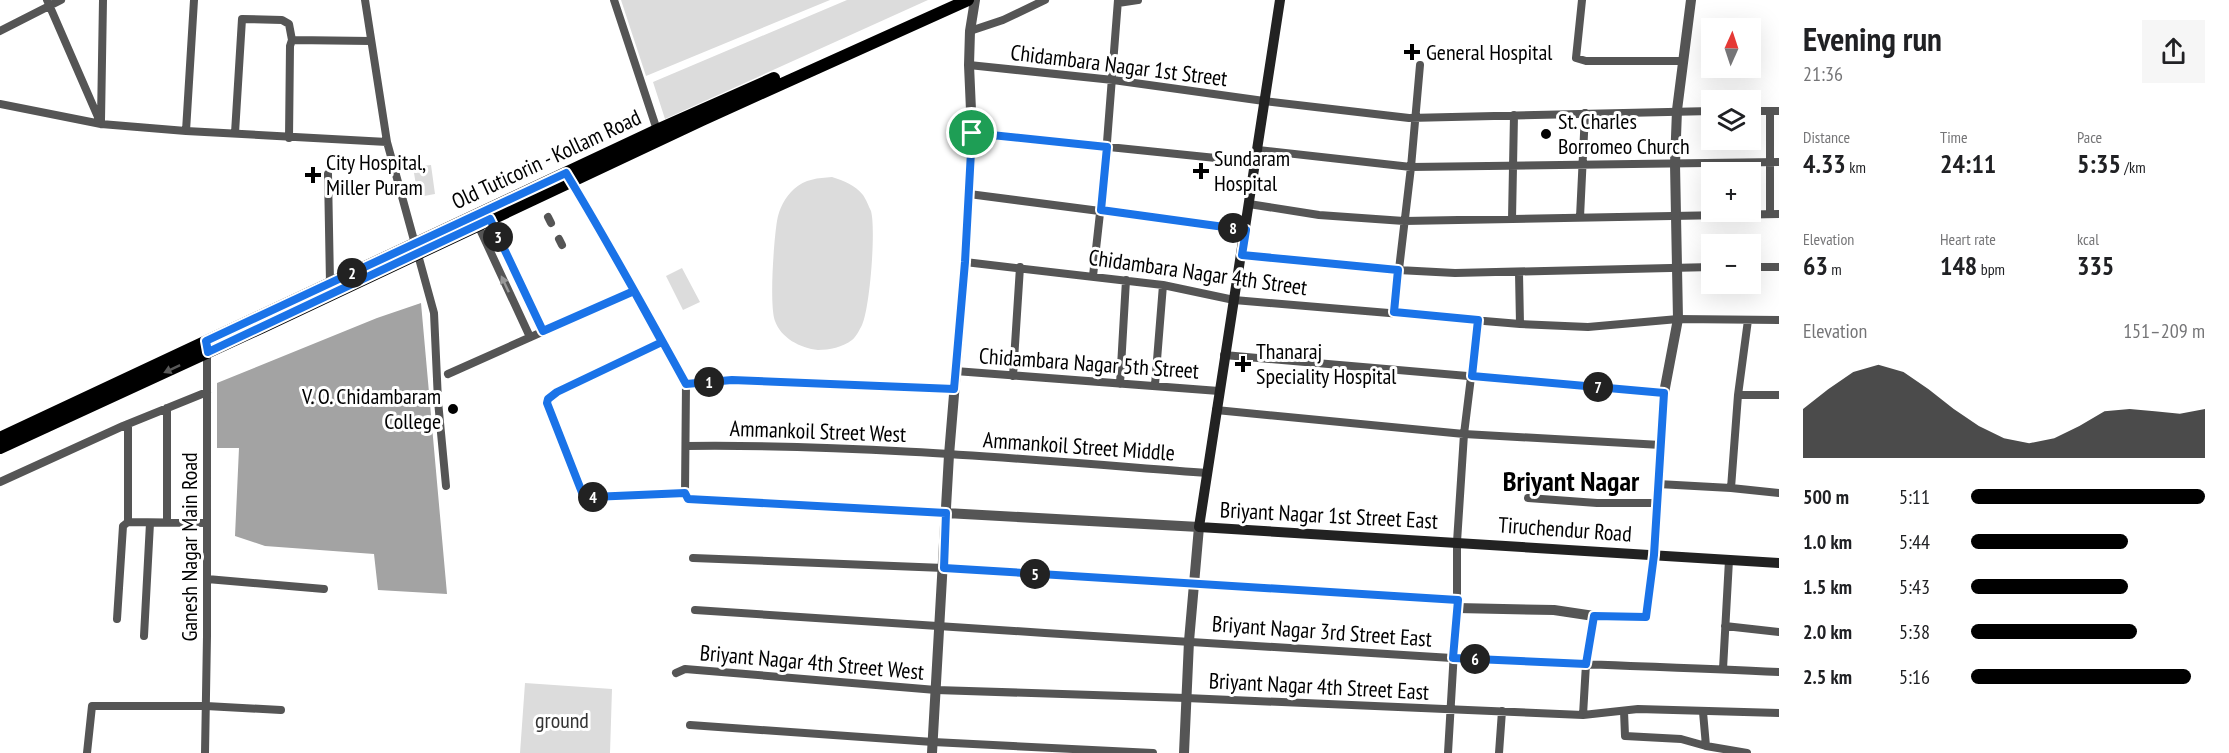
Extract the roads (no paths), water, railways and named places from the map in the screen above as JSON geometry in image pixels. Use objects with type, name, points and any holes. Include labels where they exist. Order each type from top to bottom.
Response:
[{"type":"main road","name":"Old Tuticorin - Kollam Road","points":[[0,438],[207,346],[330,283],[416,249],[569,177],[657,130],[949,0]]},
{"type":"main road","points":[[0,448],[207,346],[416,249],[478,225],[569,177],[702,120],[968,0]]},
{"type":"main road","points":[[1199,527],[1280,0]]},
{"type":"main road","name":"Briyant Nagar 1st Street East","points":[[1199,527],[1457,542]]},
{"type":"main road","name":"Tiruchendur Road","points":[[1457,542],[1779,563]]},
{"type":"street","points":[[0,31],[48,2],[61,0]]},
{"type":"street","points":[[101,124],[103,0]]},
{"type":"street","points":[[186,132],[194,0]]},
{"type":"street","points":[[365,0],[387,142],[434,313],[438,401],[446,486]]},
{"type":"street","points":[[614,0],[657,130]]},
{"type":"street","points":[[932,748],[949,455],[969,194],[972,133],[970,31],[975,0]]},
{"type":"street","points":[[970,31],[1003,20],[1045,0]]},
{"type":"street","points":[[1093,276],[1107,147],[1118,2],[1138,0]]},
{"type":"street","points":[[1581,0],[1576,58],[1586,61],[1683,61]]},
{"type":"street","points":[[693,558],[944,568],[1554,610],[1594,616],[1646,617],[1654,555],[1664,393],[1678,319],[1675,164],[1677,111],[1690,0]]},
{"type":"street","points":[[48,2],[101,124]]},
{"type":"street","points":[[235,133],[242,19],[282,20],[289,24],[292,40],[290,46],[289,138]]},
{"type":"street","points":[[292,40],[371,41]]},
{"type":"street","name":"Chidambara Nagar 1st Street","points":[[969,65],[1415,118],[1701,111]]},
{"type":"street","points":[[1394,312],[1420,65]]},
{"type":"street","points":[[0,104],[101,124],[186,132],[387,142]]},
{"type":"street","points":[[1761,111],[1779,111]]},
{"type":"street","points":[[1770,111],[1775,162],[1770,214]]},
{"type":"street","points":[[1580,217],[1585,113]]},
{"type":"street","points":[[1512,219],[1514,115]]},
{"type":"street","points":[[972,133],[1255,162]]},
{"type":"street","points":[[1258,150],[1411,167],[1775,162]]},
{"type":"street","points":[[328,174],[330,283]]},
{"type":"street","points":[[569,177],[686,384],[685,493],[688,499],[1199,527],[1189,641],[1184,753]]},
{"type":"street","points":[[969,194],[1246,230]]},
{"type":"street","points":[[1249,204],[1319,215],[1404,221],[1779,213]]},
{"type":"street","points":[[490,219],[543,331]]},
{"type":"street","points":[[478,225],[530,337]]},
{"type":"street","points":[[1242,255],[1398,270],[1519,273],[1701,267]]},
{"type":"street","name":"Chidambara Nagar 4th Street","points":[[965,262],[1163,285],[1234,300],[1520,324],[1588,327],[1678,319],[1779,320]]},
{"type":"street","points":[[1013,376],[1020,267]]},
{"type":"street","points":[[1761,267],[1779,267]]},
{"type":"street","points":[[1519,273],[1520,324]]},
{"type":"street","points":[[1120,384],[1126,280]]},
{"type":"street","points":[[1155,385],[1163,285]]},
{"type":"street","points":[[448,374],[634,291]]},
{"type":"street","points":[[1448,753],[1464,434],[1478,320]]},
{"type":"street","points":[[1731,488],[1738,395],[1748,320]]},
{"type":"street","points":[[662,342],[557,392],[548,399],[547,403],[583,495],[592,497],[685,493]]},
{"type":"street","name":"Ganesh Nagar Main Road","points":[[205,753],[207,346]]},
{"type":"street","points":[[1224,355],[1664,393]]},
{"type":"street","name":"Chidambara Nagar 5th Street","points":[[955,371],[1219,391]]},
{"type":"street","points":[[686,384],[732,380],[954,389]]},
{"type":"street","points":[[0,482],[128,424],[207,392]]},
{"type":"street","points":[[1738,395],[1779,395]]},
{"type":"street","points":[[167,408],[167,522]]},
{"type":"street","points":[[1216,410],[1464,434],[1661,445]]},
{"type":"street","points":[[128,424],[128,522]]},
{"type":"street","name":"Ammankoil Street West","points":[[686,446],[833,447],[949,455]]},
{"type":"street","name":"Ammankoil Street Middle","points":[[949,455],[1207,473]]},
{"type":"street","points":[[1658,484],[1779,493]]},
{"type":"street","points":[[1528,498],[1597,503],[1657,503]]},
{"type":"street","points":[[117,620],[123,526],[128,522],[206,523]]},
{"type":"street","points":[[144,636],[150,523]]},
{"type":"street","points":[[1723,669],[1729,560]]},
{"type":"street","points":[[207,579],[324,590]]},
{"type":"street","name":"Briyant Nagar 3rd Street East","points":[[695,610],[940,628],[1453,658],[1779,672]]},
{"type":"street","points":[[1583,715],[1586,664],[1594,616]]},
{"type":"street","points":[[1725,626],[1779,632]]},
{"type":"street","name":"Briyant Nagar 4th Street West","points":[[676,673],[685,669],[936,690],[1186,698]]},
{"type":"street","name":"Briyant Nagar 4th Street East","points":[[1186,698],[1583,715],[1638,709],[1779,713]]},
{"type":"street","points":[[87,753],[92,705],[206,706],[281,710]]},
{"type":"street","points":[[1499,753],[1502,711]]},
{"type":"street","points":[[1624,711],[1625,736],[1681,739],[1706,746],[1753,753]]},
{"type":"street","points":[[1703,712],[1706,746]]},
{"type":"street","points":[[690,725],[932,748],[1153,753]]},
{"type":"place","name":"General Hospital","points":[[1412,52]]},
{"type":"place","name":"St. Charles Borromeo Church","points":[[1546,134]]},
{"type":"place","name":"Sundaram Hospital","points":[[1201,171]]},
{"type":"place","name":"City Hospital, Miller Puram","points":[[313,175]]},
{"type":"place","name":"Thanaraj Speciality Hospital","points":[[1243,364]]},
{"type":"place","name":"V. O. Chidambaram College","points":[[453,409]]},
{"type":"district","name":"Briyant Nagar","points":[[1571,480]]},
{"type":"park label","name":"ground","points":[[562,720]]}]
